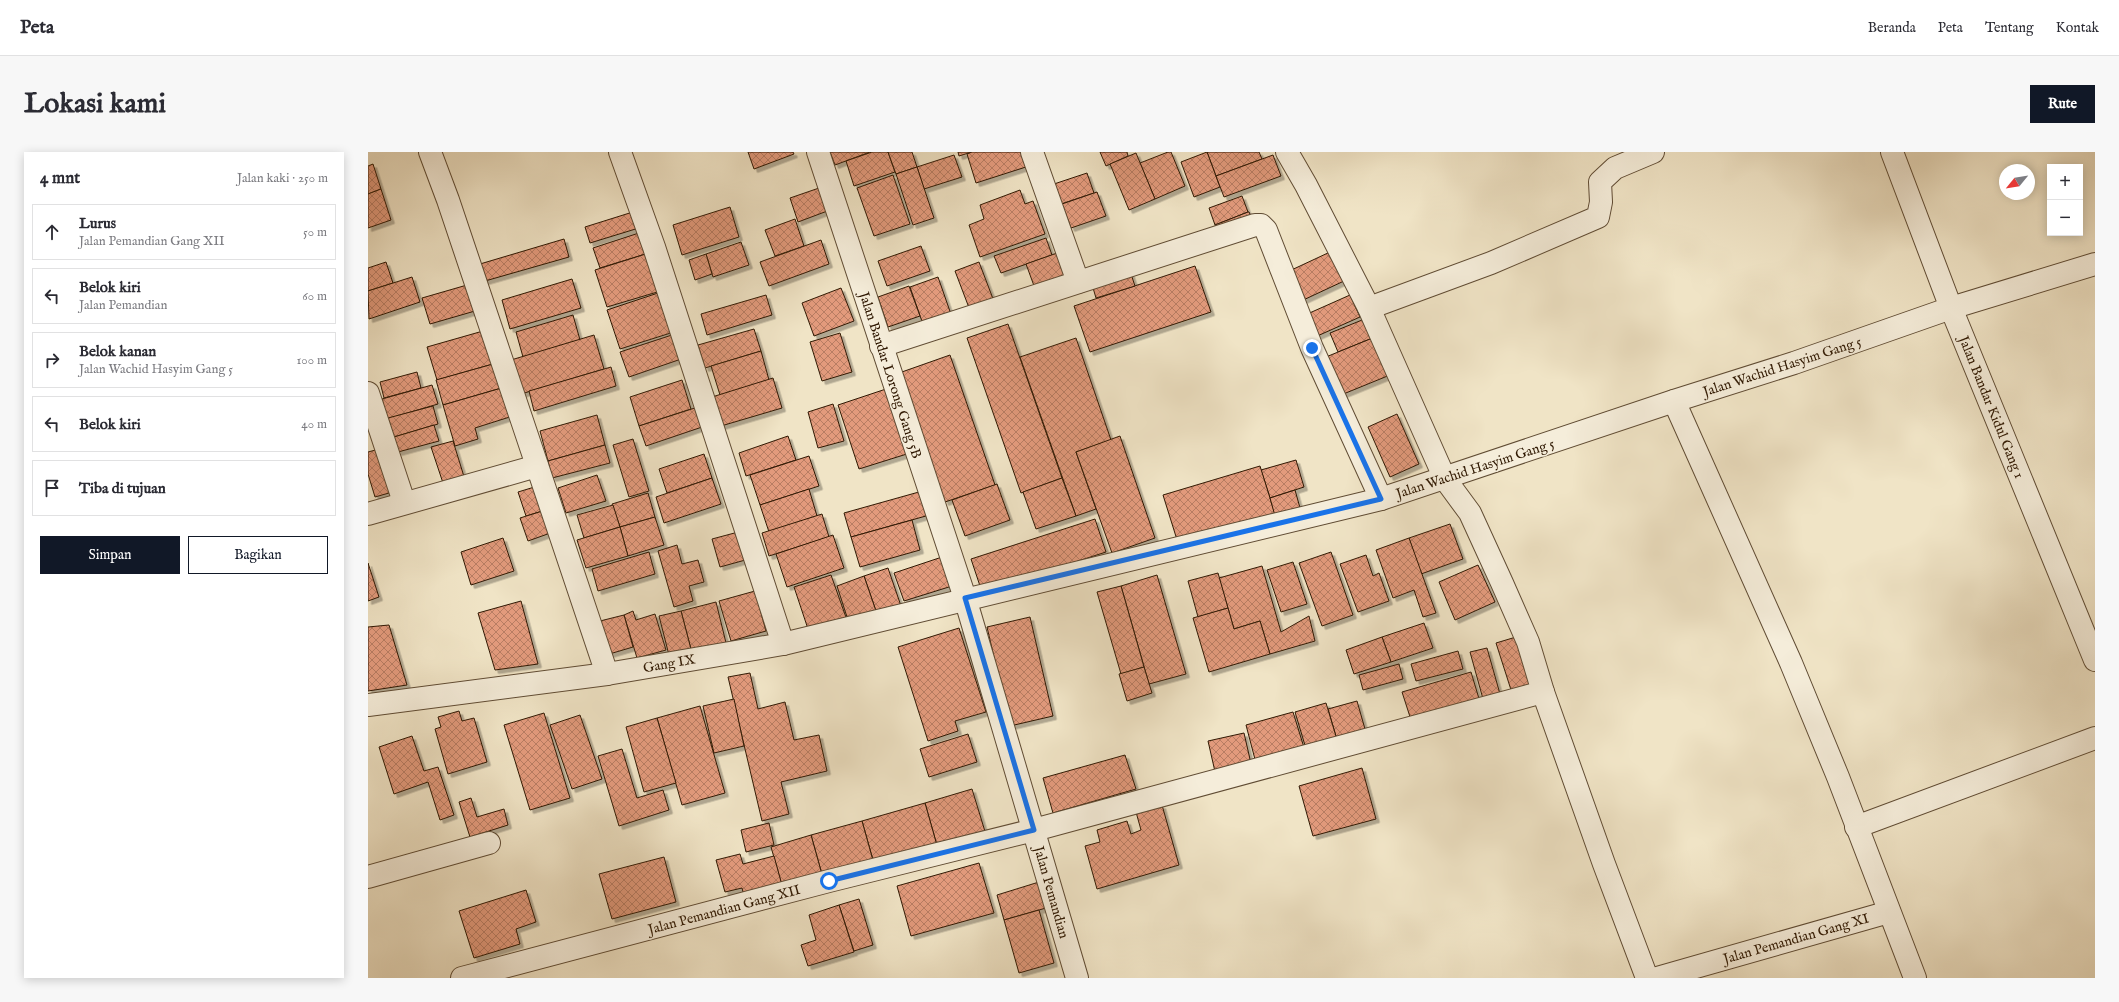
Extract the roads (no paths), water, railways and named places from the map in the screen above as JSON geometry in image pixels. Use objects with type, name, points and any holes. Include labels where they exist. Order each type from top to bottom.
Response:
[{"type":"street","points":[[430,152],[448,200],[607,674]]},
{"type":"street","points":[[620,152],[654,247],[783,644]]},
{"type":"street","name":"Jalan Bandar Lorong Gang 5B","points":[[818,152],[965,598]]},
{"type":"street","points":[[1032,152],[1078,282]]},
{"type":"street","points":[[1286,152],[1306,185],[1369,308],[1445,479],[1470,513],[1528,642],[1543,692],[1646,978]]},
{"type":"street","points":[[1369,308],[1491,263],[1598,217],[1601,202],[1600,182],[1615,168],[1653,152]]},
{"type":"street","name":"Jalan Bandar Kidul Gang 1","points":[[1892,152],[1951,308],[2095,660]]},
{"type":"street","points":[[881,346],[1078,282],[1261,225],[1266,230],[1312,348],[1381,499]]},
{"type":"street","name":"Jalan Wachid Hasyim Gang 5","points":[[965,598],[1381,499],[1445,479],[1674,401],[1794,363],[1951,308],[2095,264]]},
{"type":"street","points":[[368,393],[404,502]]},
{"type":"street","points":[[1674,401],[1791,663],[1915,978]]},
{"type":"street","points":[[368,514],[404,502],[537,466]]},
{"type":"street","name":"Gang IX","points":[[368,705],[607,674],[783,644],[965,598]]},
{"type":"street","name":"Jalan Pemandian","points":[[965,598],[1077,978]]},
{"type":"street","name":"Jalan Pemandian Gang XII","points":[[462,978],[829,881],[1034,830],[1543,692]]},
{"type":"street","points":[[1856,827],[2095,738]]},
{"type":"street","points":[[368,878],[489,842]]},
{"type":"street","name":"Jalan Pemandian Gang XI","points":[[1657,978],[1889,912]]}]
